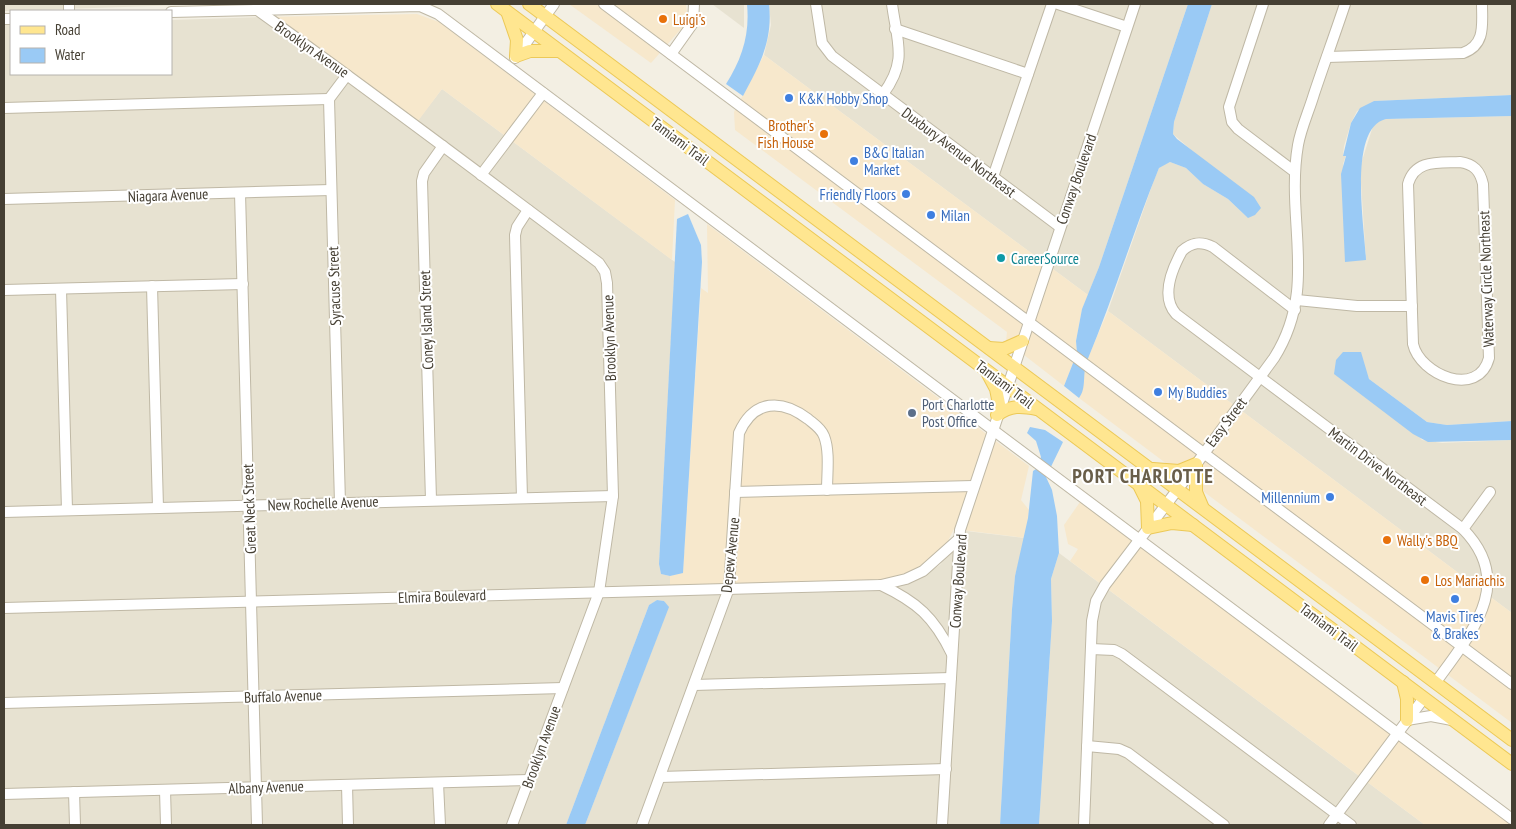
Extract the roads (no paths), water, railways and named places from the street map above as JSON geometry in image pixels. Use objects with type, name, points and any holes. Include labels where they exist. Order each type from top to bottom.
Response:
[{"type":"main road","name":"Tamiami Trail","points":[[497,4],[1512,764]]},
{"type":"main road","name":"Tamiami Trail","points":[[529,4],[1512,740]]},
{"type":"main road","points":[[508,12],[516,33],[516,56],[542,49],[560,51]]},
{"type":"main road","points":[[988,348],[1004,349],[1022,341]]},
{"type":"main road","points":[[986,370],[996,389],[999,412],[1014,406],[1038,409]]},
{"type":"main road","points":[[1151,469],[1165,472],[1179,470],[1196,464],[1196,492],[1203,508]]},
{"type":"main road","points":[[1139,484],[1147,501],[1148,528],[1172,523],[1194,525]]},
{"type":"main road","points":[[1403,682],[1407,699],[1407,720]]},
{"type":"main road","points":[[1424,698],[1438,695],[1463,703]]},
{"type":"street","points":[[508,67],[554,4]]},
{"type":"street","points":[[604,4],[1512,684]]},
{"type":"street","points":[[671,54],[693,22],[694,4]]},
{"type":"street","name":"Duxbury Avenue Northeast","points":[[816,4],[822,43],[826,50],[1060,227]]},
{"type":"street","points":[[882,94],[892,82],[898,67],[896,29],[892,4]]},
{"type":"street","points":[[993,177],[1052,4]]},
{"type":"street","points":[[1058,4],[1127,27]]},
{"type":"street","name":"Conway Boulevard","points":[[942,825],[960,538],[973,486],[1135,4]]},
{"type":"street","points":[[1263,4],[1229,106],[1229,115],[1238,129],[1295,172]]},
{"type":"street","name":"Easy Street","points":[[1084,825],[1092,621],[1096,602],[1105,585],[1178,489],[1278,351],[1296,305],[1300,273],[1295,172],[1300,137],[1345,4]]},
{"type":"street","points":[[1327,57],[1463,52],[1471,50],[1481,37],[1482,4]]},
{"type":"street","points":[[172,12],[420,6],[438,14],[1512,819]]},
{"type":"street","name":"Brooklyn Avenue","points":[[256,10],[348,75],[443,146],[599,264],[605,272],[607,283],[613,496],[598,592],[512,825]]},
{"type":"street","points":[[896,29],[1028,74]]},
{"type":"street","points":[[4,108],[329,99],[348,75]]},
{"type":"street","points":[[481,175],[543,93]]},
{"type":"street","name":"Syracuse Street","points":[[329,99],[340,503]]},
{"type":"street","name":"Coney Island Street","points":[[431,500],[422,181],[424,173],[443,146]]},
{"type":"street","name":"Waterway Circle Northeast","points":[[1468,163],[1481,174],[1484,184],[1489,358],[1482,373],[1467,379],[1449,379],[1420,360],[1413,344],[1412,306],[1408,184],[1410,176],[1422,165],[1468,163]]},
{"type":"street","name":"Niagara Avenue","points":[[4,199],[331,190]]},
{"type":"street","name":"Great Neck Street","points":[[240,193],[257,825]]},
{"type":"street","points":[[522,498],[515,235],[517,227],[528,210]]},
{"type":"street","name":"Martin Drive Northeast","points":[[1296,305],[1213,247],[1196,242],[1182,251],[1170,283],[1167,300],[1176,314],[1476,540],[1487,556],[1494,584],[1486,612],[1436,682]]},
{"type":"street","points":[[4,290],[243,284]]},
{"type":"street","points":[[152,286],[158,508]]},
{"type":"street","points":[[61,289],[67,510]]},
{"type":"street","points":[[1296,305],[1412,306]]},
{"type":"street","name":"Depew Avenue","points":[[642,825],[729,588],[740,433],[744,423],[759,409],[779,405],[799,412],[820,428],[824,435],[827,490]]},
{"type":"street","points":[[735,492],[973,486]]},
{"type":"street","points":[[1463,529],[1490,492]]},
{"type":"street","name":"New Rochelle Avenue","points":[[4,512],[613,496]]},
{"type":"street","name":"Elmira Boulevard","points":[[4,608],[881,585],[906,579],[923,571],[960,538]]},
{"type":"street","name":"Elmira Boulevard","points":[[881,585],[908,598],[922,609],[940,632],[953,656]]},
{"type":"street","points":[[1091,649],[1114,650],[1122,654],[1351,825]]},
{"type":"street","points":[[694,685],[951,678]]},
{"type":"street","name":"Buffalo Avenue","points":[[4,703],[563,688]]},
{"type":"street","points":[[1329,825],[1424,698]]},
{"type":"street","points":[[1407,720],[1431,716],[1453,720]]},
{"type":"street","points":[[1087,746],[1119,749],[1128,753],[1224,825]]},
{"type":"street","points":[[660,777],[946,769]]},
{"type":"street","name":"Albany Avenue","points":[[4,794],[529,780]]},
{"type":"street","points":[[438,783],[440,825]]},
{"type":"street","points":[[347,785],[348,825]]},
{"type":"street","points":[[165,790],[166,825]]},
{"type":"street","points":[[74,792],[75,825]]},
{"type":"water","points":[[747,4],[769,4],[770,17],[764,52],[743,96],[726,84],[744,46],[748,15]]},
{"type":"water","points":[[1188,4],[1212,4],[1174,122],[1173,134],[1254,197],[1261,208],[1255,215],[1248,218],[1228,199],[1203,184],[1186,168],[1170,162],[1159,168],[1087,361],[1083,390],[1079,398],[1064,386],[1077,353],[1076,341],[1082,309],[1099,267]]},
{"type":"water","points":[[1512,95],[1512,116],[1386,119],[1374,126],[1366,141],[1362,160],[1361,182],[1366,260],[1345,262],[1341,174],[1346,156],[1343,156],[1351,123],[1360,108],[1374,101]]},
{"type":"water","points":[[688,214],[701,245],[702,262],[683,573],[670,576],[661,574],[659,564],[677,219]]},
{"type":"water","points":[[1343,352],[1361,352],[1369,379],[1427,422],[1447,425],[1512,421],[1512,440],[1428,442],[1413,434],[1334,374],[1336,360]]},
{"type":"water","points":[[1030,427],[1045,430],[1063,442],[1046,477],[1052,490],[1057,516],[1059,553],[1051,579],[1052,621],[1039,825],[1000,825],[1015,576],[1028,518],[1033,471],[1036,469],[1041,457],[1036,441],[1027,433]]},
{"type":"water","points":[[657,600],[664,601],[669,607],[585,825],[566,825],[649,605]]},
{"type":"place","name":"Luigi's","points":[[663,19]]},
{"type":"place","name":"K&K Hobby Shop","points":[[789,98]]},
{"type":"place","name":"Brother's Fish House","points":[[824,134]]},
{"type":"place","name":"B&G Italian Market","points":[[854,161]]},
{"type":"place","name":"Friendly Floors","points":[[906,194]]},
{"type":"place","name":"Milan","points":[[931,215]]},
{"type":"place","name":"CareerSource","points":[[1001,258]]},
{"type":"place","name":"My Buddies","points":[[1158,392]]},
{"type":"place","name":"Port Charlotte Post Office","points":[[912,413]]},
{"type":"place","name":"Millennium","points":[[1330,497]]},
{"type":"place","name":"Wally's BBQ","points":[[1387,540]]},
{"type":"place","name":"Los Mariachis","points":[[1425,580]]},
{"type":"place","name":"Mavis Tires & Brakes","points":[[1455,599]]},
{"type":"district","name":"PORT CHARLOTTE","points":[[1143,476]]}]
